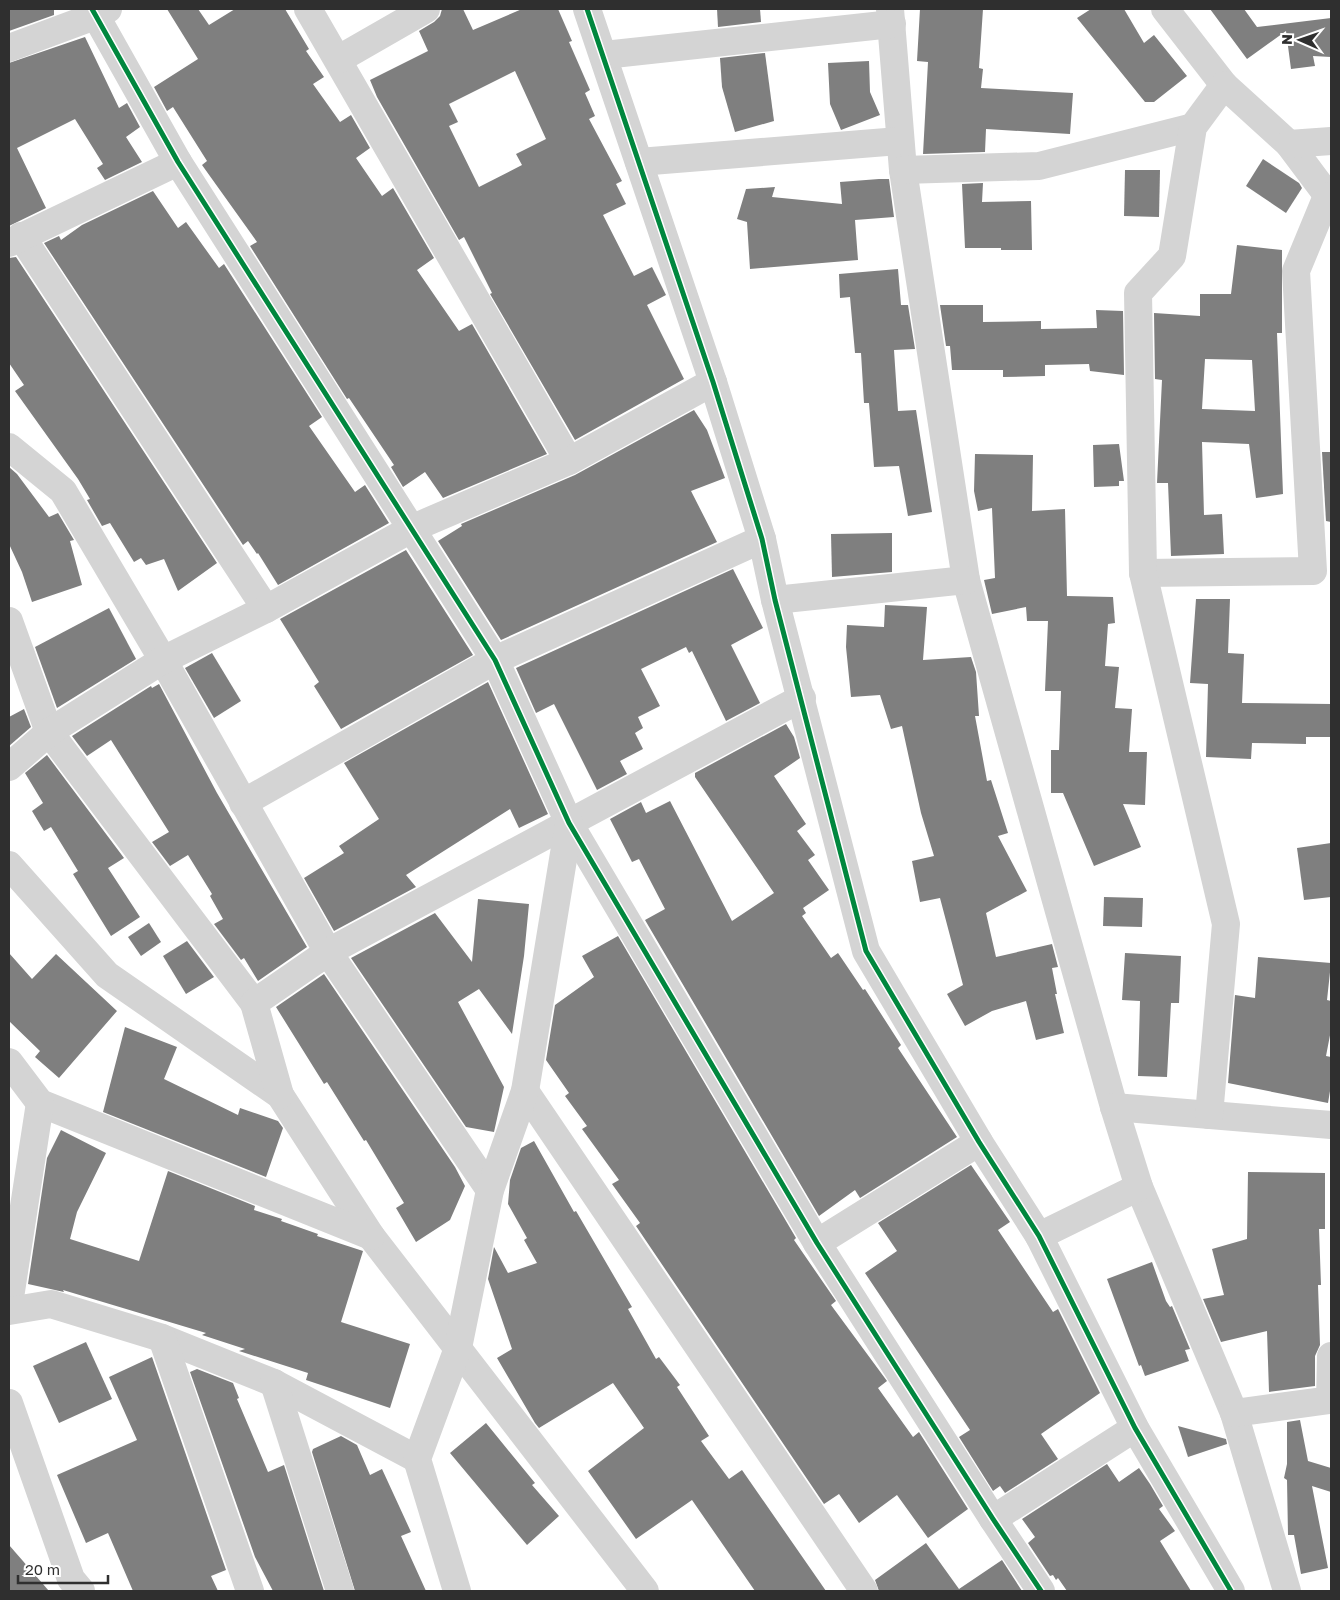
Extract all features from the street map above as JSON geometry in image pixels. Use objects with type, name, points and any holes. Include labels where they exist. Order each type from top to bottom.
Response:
[{"type":"street","points":[[308,9],[570,461]]},
{"type":"street","points":[[339,60],[426,9]]},
{"type":"street","points":[[1143,573],[1313,570],[1296,271],[1329,198],[1290,144],[1224,85],[1165,9]]},
{"type":"street","points":[[591,10],[639,162],[713,382],[762,539],[775,600],[802,698],[866,951],[979,1142],[1039,1236],[1135,1428],[1231,1591]]},
{"type":"street","points":[[9,48],[98,11],[178,162],[413,528],[495,660],[569,823],[818,1243],[993,1519],[1041,1591]]},
{"type":"street","points":[[604,54],[891,16],[899,141],[966,580],[1114,1108],[1139,1187],[1234,1413],[1287,1591]]},
{"type":"street","points":[[1209,1115],[1226,924],[1143,573],[1138,293],[1172,256],[1193,127],[1224,85]]},
{"type":"street","points":[[903,170],[1039,166],[1193,127]]},
{"type":"street","points":[[639,162],[899,141]]},
{"type":"street","points":[[1290,144],[1331,141]]},
{"type":"street","points":[[178,162],[15,240],[266,609]]},
{"type":"street","points":[[9,767],[49,732],[162,660],[266,609],[413,528],[570,461],[713,382]]},
{"type":"street","points":[[9,447],[63,491],[162,660],[328,952],[490,1190]]},
{"type":"street","points":[[243,802],[495,660],[762,539]]},
{"type":"street","points":[[775,600],[966,580]]},
{"type":"street","points":[[9,620],[49,732],[254,1003],[280,1095],[371,1236],[645,1591]]},
{"type":"street","points":[[254,1003],[328,952],[802,698]]},
{"type":"street","points":[[457,1591],[417,1459],[458,1348],[490,1190],[525,1091],[569,823]]},
{"type":"street","points":[[9,865],[107,975],[280,1095]]},
{"type":"street","points":[[9,1062],[40,1103],[371,1236]]},
{"type":"street","points":[[525,1091],[864,1591]]},
{"type":"street","points":[[9,1304],[40,1103]]},
{"type":"street","points":[[1114,1108],[1331,1125]]},
{"type":"street","points":[[818,1243],[979,1142]]},
{"type":"street","points":[[1039,1236],[1139,1187]]},
{"type":"street","points":[[9,1311],[51,1304],[162,1338],[274,1383],[417,1459]]},
{"type":"street","points":[[162,1338],[250,1591]]},
{"type":"street","points":[[1234,1413],[1330,1400],[1331,1356]]},
{"type":"street","points":[[274,1383],[340,1591]]},
{"type":"street","points":[[9,1403],[71,1578],[81,1591]]},
{"type":"street","points":[[993,1519],[1135,1428]]},
{"type":"building","points":[[9,9],[54,9],[54,15],[9,31]]},
{"type":"building","points":[[167,9],[198,9],[209,25],[235,9],[285,9],[309,49],[306,51],[324,77],[313,84],[340,122],[351,115],[370,148],[356,158],[382,196],[393,188],[434,258],[417,270],[459,331],[472,324],[547,454],[443,498],[425,472],[403,487],[391,467],[394,465],[349,398],[347,399],[250,246],[257,242],[202,165],[207,161],[173,107],[167,111],[154,87],[198,59]]},
{"type":"building","points":[[442,9],[463,9],[473,30],[522,9],[558,9],[572,41],[569,42],[590,90],[585,93],[595,116],[589,119],[622,181],[616,184],[626,204],[603,215],[634,276],[652,267],[666,295],[647,305],[684,379],[575,440],[490,294],[492,293],[464,237],[459,240],[377,97],[370,80],[428,51],[419,31],[440,16]],"holes":[[[515,71],[546,139],[516,154],[522,165],[479,187],[449,126],[458,122],[449,104]]]},
{"type":"building","points":[[717,9],[760,9],[761,22],[718,27]]},
{"type":"building","points":[[920,9],[983,9],[979,68],[983,69],[981,88],[1073,93],[1070,134],[986,129],[985,152],[923,154],[928,62],[917,61]]},
{"type":"building","points":[[1091,9],[1124,9],[1144,43],[1154,35],[1187,76],[1154,102],[1145,102],[1077,18]]},
{"type":"building","points":[[1210,9],[1244,9],[1257,27],[1331,18],[1331,57],[1313,56],[1315,66],[1291,69],[1286,31],[1247,59]]},
{"type":"building","points":[[85,37],[119,108],[127,103],[140,127],[126,137],[142,162],[105,180],[97,168],[103,164],[75,119],[17,148],[46,208],[9,226],[9,63]]},
{"type":"building","points":[[765,53],[774,121],[735,132],[722,87],[720,58]]},
{"type":"building","points":[[869,61],[870,92],[880,115],[841,130],[830,104],[828,63]]},
{"type":"building","points":[[1263,159],[1299,183],[1302,188],[1286,213],[1246,186]]},
{"type":"building","points":[[1125,170],[1160,170],[1159,217],[1124,216]]},
{"type":"building","points":[[889,179],[894,217],[855,220],[858,260],[750,269],[747,222],[737,219],[746,189],[775,187],[772,197],[842,204],[840,182]]},
{"type":"building","points":[[983,183],[982,202],[1031,201],[1032,250],[965,248],[962,184]]},
{"type":"building","points":[[153,191],[178,228],[186,222],[219,268],[224,264],[322,417],[309,426],[355,492],[365,485],[389,523],[278,585],[258,553],[248,541],[243,545],[44,243],[59,236],[61,240],[82,225]]},
{"type":"building","points":[[1237,245],[1282,250],[1282,333],[1277,333],[1283,494],[1256,498],[1249,444],[1202,442],[1204,515],[1222,514],[1224,554],[1171,556],[1168,483],[1157,483],[1162,380],[1155,379],[1154,313],[1200,316],[1200,294],[1231,294]],"holes":[[[1205,359],[1252,360],[1255,411],[1202,409]]]},
{"type":"building","points":[[16,257],[217,563],[178,591],[164,559],[146,565],[141,558],[134,562],[110,523],[102,526],[87,500],[90,499],[78,479],[15,391],[24,385],[9,363],[9,258]]},
{"type":"building","points":[[898,269],[901,305],[908,305],[915,349],[894,350],[898,411],[916,410],[932,512],[908,516],[899,466],[874,467],[869,403],[864,403],[861,353],[855,353],[850,297],[840,298],[839,274]]},
{"type":"building","points":[[940,305],[983,305],[983,322],[1041,321],[1041,329],[1097,328],[1096,310],[1123,311],[1124,375],[1090,371],[1089,364],[1045,365],[1045,376],[1003,377],[1003,370],[952,370],[950,346],[946,346]]},
{"type":"building","points":[[694,410],[707,430],[725,478],[691,491],[717,542],[501,640],[438,541],[462,526],[461,524],[575,475]]},
{"type":"building","points":[[1119,444],[1124,481],[1119,481],[1119,486],[1094,487],[1093,445]]},
{"type":"building","points":[[1322,452],[1331,452],[1331,522],[1326,521]]},
{"type":"building","points":[[975,454],[1033,455],[1032,511],[1065,509],[1067,596],[1113,597],[1115,623],[1108,624],[1105,666],[1119,667],[1115,708],[1132,709],[1129,752],[1147,752],[1145,805],[1123,804],[1141,847],[1094,866],[1063,793],[1051,793],[1051,750],[1059,750],[1061,691],[1045,691],[1048,621],[1027,621],[1026,607],[992,614],[984,580],[995,578],[992,508],[978,511],[974,491]]},
{"type":"building","points":[[9,467],[17,474],[49,517],[58,513],[74,540],[70,541],[82,585],[32,602],[22,572],[9,544]]},
{"type":"building","points":[[892,533],[892,572],[832,577],[831,534]]},
{"type":"building","points":[[406,550],[473,655],[341,729],[314,686],[319,682],[280,619]]},
{"type":"building","points":[[733,569],[763,628],[731,645],[760,703],[726,721],[692,651],[689,653],[686,647],[641,669],[660,706],[638,717],[643,728],[635,733],[643,749],[620,761],[627,774],[597,790],[554,704],[536,713],[516,668]]},
{"type":"building","points":[[1196,599],[1230,599],[1228,653],[1244,654],[1242,703],[1331,704],[1331,737],[1306,737],[1306,744],[1252,743],[1251,759],[1206,757],[1208,684],[1190,683]]},
{"type":"building","points":[[885,605],[927,607],[923,660],[971,657],[976,672],[979,716],[975,716],[987,781],[991,780],[1008,833],[998,836],[1027,891],[986,913],[996,957],[1052,944],[1058,967],[1052,968],[1057,994],[1055,994],[1064,1033],[1036,1040],[1026,1001],[992,1011],[965,1026],[947,994],[963,985],[940,898],[920,902],[912,861],[934,856],[921,813],[902,726],[891,729],[880,695],[851,697],[846,647],[847,625],[884,627]]},
{"type":"building","points":[[109,608],[136,659],[57,708],[35,647]]},
{"type":"building","points":[[212,653],[241,701],[214,718],[185,668]]},
{"type":"building","points":[[488,682],[548,814],[519,828],[510,809],[406,875],[416,887],[334,931],[304,878],[344,853],[339,846],[379,819],[344,763]]},
{"type":"building","points":[[159,684],[217,793],[307,947],[258,981],[244,958],[241,960],[214,924],[223,919],[210,896],[212,894],[188,855],[170,866],[152,842],[169,832],[111,740],[87,756],[72,736],[151,686],[152,688]]},
{"type":"building","points":[[24,709],[31,727],[9,746],[9,717]]},
{"type":"building","points":[[786,724],[794,737],[800,758],[774,776],[806,824],[797,831],[815,855],[808,860],[829,890],[803,908],[806,913],[802,916],[831,958],[838,953],[863,990],[865,989],[901,1045],[898,1048],[957,1137],[860,1198],[855,1190],[819,1216],[645,920],[665,909],[639,859],[632,862],[610,819],[641,802],[646,813],[670,801],[732,921],[774,893],[695,777],[695,773]]},
{"type":"building","points":[[47,755],[124,858],[108,868],[140,917],[111,936],[73,874],[78,871],[51,827],[44,831],[32,811],[43,803],[25,773]]},
{"type":"building","points":[[1331,843],[1331,897],[1304,900],[1297,848]]},
{"type":"building","points":[[1104,897],[1143,898],[1142,927],[1103,926]]},
{"type":"building","points":[[478,899],[529,904],[524,956],[512,1034],[479,989],[458,1002],[504,1087],[494,1132],[466,1127],[351,958],[435,913],[472,962]]},
{"type":"building","points":[[149,923],[161,942],[141,956],[128,937]]},
{"type":"building","points":[[618,936],[796,1238],[794,1240],[836,1301],[831,1305],[887,1381],[878,1388],[913,1437],[919,1432],[968,1509],[928,1538],[897,1495],[859,1523],[839,1494],[824,1504],[636,1226],[640,1223],[612,1184],[619,1180],[582,1129],[587,1126],[565,1096],[569,1093],[546,1060],[555,1005],[594,977],[582,956]]},
{"type":"building","points":[[187,941],[214,977],[186,994],[163,956]]},
{"type":"building","points":[[9,953],[32,979],[56,954],[117,1011],[59,1078],[35,1057],[40,1051],[9,1021]]},
{"type":"building","points":[[1125,953],[1181,956],[1179,1003],[1171,1003],[1167,1077],[1138,1076],[1140,1001],[1122,1000]]},
{"type":"building","points":[[1258,957],[1331,963],[1327,1000],[1331,1001],[1331,1030],[1326,1056],[1331,1057],[1331,1085],[1328,1103],[1228,1083],[1235,995],[1255,998]]},
{"type":"building","points":[[324,974],[455,1167],[465,1186],[450,1220],[416,1242],[396,1208],[404,1203],[366,1140],[364,1141],[327,1082],[324,1084],[276,1007]]},
{"type":"building","points":[[125,1027],[177,1047],[164,1079],[238,1115],[240,1108],[278,1121],[283,1128],[266,1177],[103,1112]]},
{"type":"building","points":[[61,1130],[106,1153],[77,1212],[70,1239],[139,1261],[168,1171],[255,1206],[254,1210],[282,1219],[281,1221],[318,1234],[317,1236],[363,1251],[341,1322],[410,1344],[390,1408],[306,1380],[308,1373],[239,1351],[245,1349],[202,1335],[206,1333],[63,1290],[64,1292],[28,1284],[47,1158]]},
{"type":"building","points":[[534,1141],[574,1212],[576,1211],[632,1307],[628,1309],[656,1359],[659,1357],[680,1385],[677,1387],[709,1436],[701,1441],[729,1479],[742,1470],[826,1591],[755,1591],[692,1500],[636,1539],[588,1471],[644,1428],[613,1383],[539,1428],[535,1423],[497,1358],[512,1349],[488,1279],[494,1247],[508,1273],[537,1263],[524,1240],[527,1238],[508,1204],[510,1180],[521,1148]]},
{"type":"building","points":[[971,1165],[1010,1222],[998,1230],[1053,1312],[1058,1309],[1100,1393],[1041,1434],[1058,1459],[1005,1493],[1000,1486],[993,1491],[959,1437],[970,1430],[865,1273],[897,1251],[878,1223]]},
{"type":"building","points":[[1248,1172],[1325,1173],[1325,1229],[1319,1229],[1321,1285],[1318,1285],[1320,1345],[1315,1356],[1315,1386],[1269,1392],[1267,1331],[1221,1342],[1203,1299],[1224,1295],[1212,1249],[1247,1239]]},
{"type":"building","points":[[1152,1262],[1166,1301],[1170,1307],[1172,1306],[1190,1349],[1185,1350],[1189,1361],[1145,1376],[1141,1365],[1139,1366],[1107,1279]]},
{"type":"building","points":[[86,1342],[112,1399],[59,1423],[33,1366]]},
{"type":"building","points":[[152,1357],[226,1570],[211,1576],[218,1591],[133,1591],[108,1533],[86,1543],[57,1475],[137,1440],[109,1377]]},
{"type":"building","points":[[197,1369],[233,1383],[239,1398],[237,1399],[268,1472],[284,1465],[324,1591],[273,1591],[255,1557],[190,1372]]},
{"type":"building","points":[[1300,1420],[1308,1461],[1331,1468],[1331,1492],[1312,1486],[1328,1568],[1301,1574],[1294,1535],[1288,1535],[1287,1480],[1284,1478],[1287,1464],[1287,1422]]},
{"type":"building","points":[[486,1423],[535,1483],[532,1485],[559,1516],[527,1545],[450,1453]]},
{"type":"building","points":[[1178,1426],[1226,1439],[1227,1444],[1188,1457]]},
{"type":"building","points":[[341,1436],[357,1445],[370,1475],[382,1469],[411,1532],[401,1536],[426,1591],[355,1591],[312,1452],[313,1449]]},
{"type":"building","points":[[1107,1464],[1119,1482],[1139,1468],[1150,1484],[1163,1506],[1159,1509],[1175,1531],[1160,1541],[1191,1591],[1067,1591],[1058,1578],[1056,1580],[1053,1575],[1050,1576],[1028,1543],[1035,1537],[1022,1519]]},
{"type":"building","points":[[926,1543],[959,1589],[1002,1560],[1022,1591],[879,1591],[875,1580]]},
{"type":"building","points":[[9,1545],[49,1591],[9,1591]]},
{"type":"cycle path","points":[[92,9],[178,162],[495,660],[569,823],[817,1243],[1041,1591]]},
{"type":"cycle path","points":[[587,9],[713,382],[762,539],[775,600],[866,951],[979,1142],[1039,1236],[1135,1428],[1231,1591]]}]
